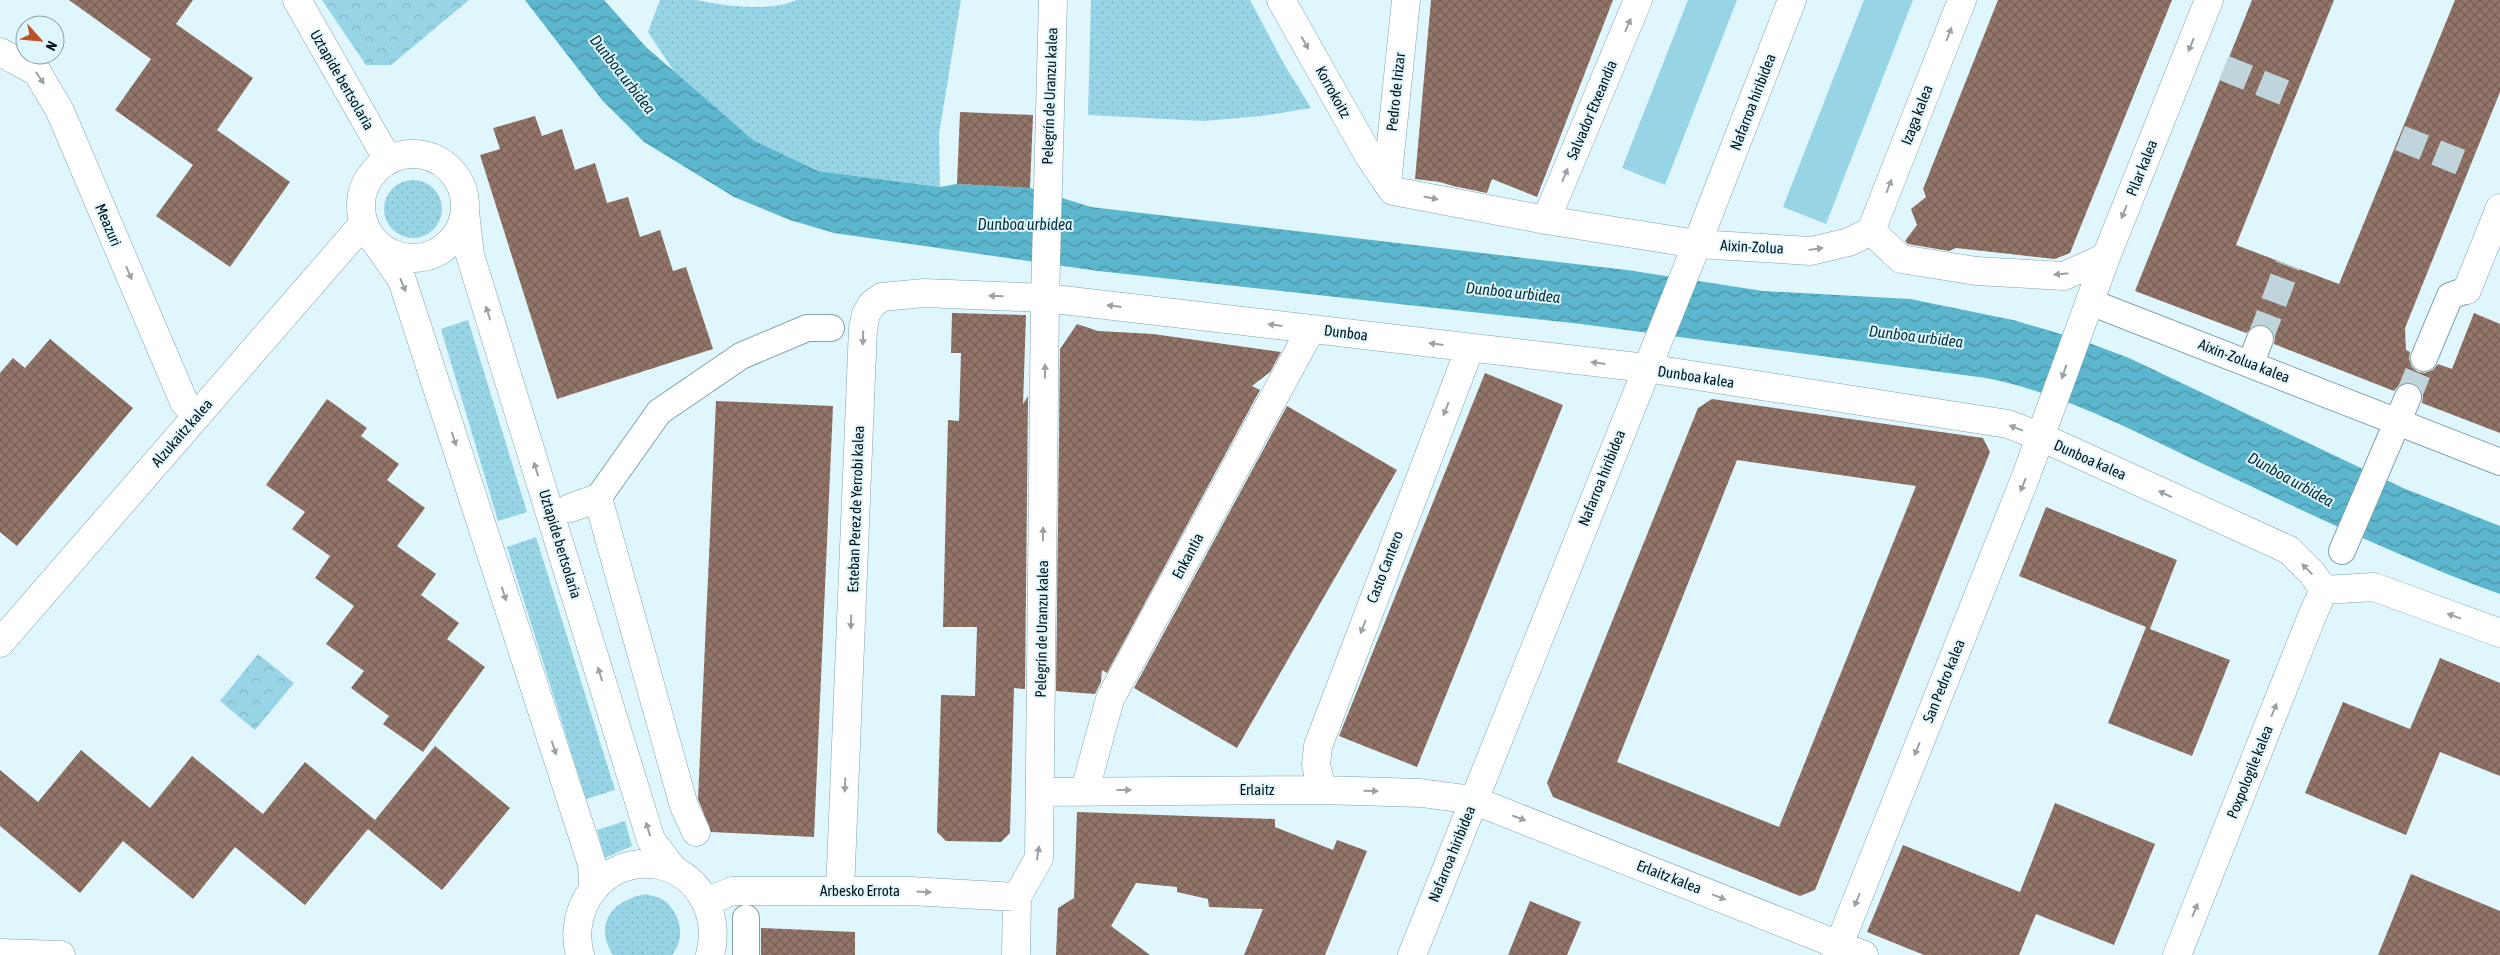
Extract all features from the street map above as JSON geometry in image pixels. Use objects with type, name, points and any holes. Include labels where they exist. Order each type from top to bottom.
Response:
[{"type":"street","name":"Uztapide bertsolaria","points":[[297,0],[388,160]]},
{"type":"street","name":"Pelegrín de Uranzu kalea","points":[[1016,955],[1017,896],[1039,858],[1045,285],[1053,0]]},
{"type":"street","name":"Korrokoitz","points":[[1281,0],[1369,156],[1387,183]]},
{"type":"street","name":"Pedro de Irizar","points":[[1387,183],[1406,0]]},
{"type":"street","name":"Salvador Etxeandia","points":[[1546,220],[1638,0]]},
{"type":"street","name":"Nafarroa hiribidea","points":[[1412,955],[1697,244],[1792,0]]},
{"type":"street","name":"Izaga kalea","points":[[1871,231],[1962,0]]},
{"type":"street","name":"Pilar kalea","points":[[2052,406],[2106,257],[2209,0]]},
{"type":"street","name":"Meazuri","points":[[0,52],[37,72],[60,111],[184,402],[198,416]]},
{"type":"street","points":[[371,234],[391,253],[406,258],[423,257],[438,251],[451,241],[460,227],[465,212],[464,195],[458,180],[448,167],[434,158],[419,154],[403,155],[388,160],[374,172],[364,188],[361,205],[371,234],[402,280],[405,288],[592,864],[593,887]]},
{"type":"street","name":"Aixin-Zolua","points":[[1387,183],[1393,191],[1546,220],[1697,244],[1812,251],[1849,242],[1871,231]]},
{"type":"street","points":[[2424,358],[2450,296],[2467,290],[2500,208]]},
{"type":"street","name":"Uztapide bertsolaria","points":[[465,212],[470,256],[651,840],[674,870]]},
{"type":"street","points":[[1871,231],[1901,259],[1976,271],[2064,276],[2106,257]]},
{"type":"street","name":"Alzukaitz kalea","points":[[0,643],[198,416],[371,234]]},
{"type":"street","name":"Dunboa","points":[[1045,285],[1310,329],[1646,368]]},
{"type":"street","name":"Esteban Perez de Yerrobi kalea","points":[[840,891],[863,328],[866,314],[872,304],[882,297],[1045,285]]},
{"type":"street","name":"Aixin-Zolua kalea","points":[[2090,302],[2500,462]]},
{"type":"street","points":[[570,508],[598,498],[659,412],[741,356],[807,328],[831,328]]},
{"type":"street","name":"Enkantia","points":[[1085,790],[1110,699],[1310,329]]},
{"type":"street","points":[[2250,363],[2260,339]]},
{"type":"street","name":"Casto Cantero","points":[[1322,790],[1316,765],[1318,746],[1470,348]]},
{"type":"street","name":"Dunboa kalea","points":[[1646,368],[2008,424],[2042,437],[2289,550],[2312,574],[2324,590]]},
{"type":"street","points":[[2342,551],[2408,397]]},
{"type":"street","name":"San Pedro kalea","points":[[1837,950],[2042,437],[2052,406]]},
{"type":"street","points":[[598,498],[684,806],[696,832]]},
{"type":"street","points":[[2324,590],[2374,587],[2500,633]]},
{"type":"street","name":"Poxpologile kalea","points":[[2177,955],[2324,590]]},
{"type":"street","name":"Erlaitz","points":[[1040,792],[1085,790],[1322,790],[1421,793],[1473,800]]},
{"type":"street","name":"Erlaitz kalea","points":[[1473,800],[1837,950],[1864,955]]},
{"type":"street","points":[[580,955],[577,944],[577,924],[582,904],[593,887],[611,873],[631,865],[652,864],[674,870],[692,884],[706,902],[714,940],[710,955]]},
{"type":"street","name":"Arbesko Errota","points":[[706,902],[732,891],[910,891],[1017,896]]},
{"type":"street","points":[[746,918],[746,955]]},
{"type":"street","points":[[0,953],[60,955]]},
{"type":"green space","points":[[322,0],[469,0],[391,65],[366,65]]},
{"type":"green space","points":[[660,0],[696,0],[733,6],[761,7],[786,4],[797,0],[961,0],[939,134],[940,187],[818,171],[753,140],[677,76],[648,32]]},
{"type":"green space","points":[[1091,0],[1250,0],[1284,64],[1311,108],[1262,116],[1204,121],[1088,115]]},
{"type":"green space","points":[[1688,0],[1737,0],[1665,185],[1622,168]]},
{"type":"green space","points":[[1864,0],[1913,0],[1826,224],[1783,207]]},
{"type":"green space","points":[[413,180],[424,182],[437,193],[442,209],[440,220],[429,233],[413,238],[402,236],[389,225],[384,209],[386,198],[397,185]]},
{"type":"green space","points":[[468,320],[527,512],[498,521],[441,329]]},
{"type":"green space","points":[[536,537],[615,790],[586,799],[507,547]]},
{"type":"green space","points":[[258,654],[294,683],[255,730],[220,701]]},
{"type":"green space","points":[[625,821],[632,846],[605,858],[597,830]]},
{"type":"green space","points":[[646,894],[663,900],[675,913],[680,927],[679,941],[676,948],[672,955],[613,955],[607,943],[605,933],[606,923],[610,915],[624,902]]},
{"type":"water","name":"Dunboa urbidea","points":[[525,0],[604,0],[646,47],[753,140],[818,171],[940,187],[957,184],[1030,188],[1091,207],[1627,270],[1763,291],[1910,299],[2013,320],[2081,340],[2129,358],[2403,488],[2500,526],[2500,594],[2349,532],[2096,414],[2042,393],[1986,378],[1581,324],[1098,271],[834,233],[790,220],[734,197],[644,142],[602,100]]},
{"type":"building","points":[[69,0],[193,0],[176,24],[253,78],[217,130],[290,182],[230,267],[156,216],[193,165],[115,110],[151,59]]},
{"type":"building","points":[[1431,0],[1613,0],[1537,197],[1492,179],[1487,193],[1440,182],[1415,179]]},
{"type":"building","points":[[1998,0],[2172,0],[2070,253],[2055,259],[1956,248],[1949,251],[1908,244],[1905,241],[1917,225],[1911,209],[1926,197],[1923,189]]},
{"type":"building","points":[[2252,0],[2334,0],[2236,245],[2339,284],[2455,0],[2500,0],[2500,92],[2405,328],[2406,350],[2410,352],[2409,359],[2412,367],[2418,372],[2425,373],[2433,370],[2438,364],[2452,369],[2474,313],[2500,324],[2500,433],[2422,403],[2423,395],[2420,388],[2413,383],[2406,382],[2399,385],[2394,391],[2274,344],[2275,336],[2266,325],[2257,324],[2246,333],[2135,291]]},
{"type":"building","points":[[960,112],[1033,115],[1030,188],[957,184]]},
{"type":"building","points":[[535,116],[542,136],[562,129],[575,170],[595,163],[607,203],[628,197],[640,237],[660,230],[673,271],[686,267],[713,349],[557,399],[480,155],[500,149],[493,128]]},
{"type":"building","points":[[952,313],[1026,315],[1023,404],[1028,396],[1025,689],[1014,688],[1010,833],[1001,842],[946,841],[937,832],[941,695],[975,696],[977,627],[943,627],[948,420],[959,421],[961,353],[951,353]]},
{"type":"building","points":[[1077,324],[1098,331],[1153,334],[1281,352],[1270,372],[1252,386],[1260,390],[1107,673],[1102,670],[1101,682],[1095,694],[1056,691],[1060,349]]},
{"type":"building","points":[[50,339],[133,408],[17,546],[0,532],[0,373],[13,358],[25,368]]},
{"type":"building","points":[[1485,373],[1563,405],[1417,767],[1339,736]]},
{"type":"building","points":[[327,399],[367,428],[361,436],[399,464],[387,480],[425,508],[397,546],[436,574],[421,595],[459,623],[447,639],[485,667],[423,752],[383,724],[389,716],[351,688],[364,671],[326,644],[354,606],[315,578],[330,556],[292,529],[305,512],[266,485]]},
{"type":"building","points":[[1712,399],[1983,438],[1990,452],[1815,890],[1800,896],[1553,797],[1547,783],[1698,408]],"holes":[[[1737,460],[1916,486],[1779,827],[1617,762]]]},
{"type":"building","points":[[716,401],[833,406],[814,837],[711,832],[698,799]]},
{"type":"building","points":[[1287,406],[1397,470],[1237,748],[1134,688]]},
{"type":"building","points":[[2046,507],[2177,560],[2150,629],[2230,660],[2192,756],[2108,723],[2146,627],[2019,576]]},
{"type":"building","points":[[2440,658],[2500,683],[2500,776],[2440,752],[2406,835],[2305,793],[2343,702],[2410,729]]},
{"type":"building","points":[[435,746],[510,808],[442,890],[368,829],[305,905],[235,847],[193,899],[123,841],[80,893],[0,826],[0,770],[38,802],[81,750],[150,808],[192,756],[263,814],[305,762],[375,820]]},
{"type":"building","points":[[2055,803],[2155,844],[2114,945],[2036,914],[2019,955],[1924,955],[1867,932],[1903,845],[2020,892]]},
{"type":"building","points":[[1077,812],[1275,819],[1275,827],[1333,850],[1337,840],[1367,851],[1325,955],[1244,955],[1263,909],[1209,907],[1208,899],[1177,892],[1177,887],[1136,883],[1111,926],[1150,955],[1056,955],[1058,908],[1074,898]]},
{"type":"building","points":[[2411,874],[2500,911],[2500,955],[2378,955]]},
{"type":"building","points":[[1530,901],[1581,922],[1567,955],[1508,955]]},
{"type":"building","points":[[761,928],[855,932],[855,955],[761,955]]},
{"type":"tunnel","points":[[2224,68],[2295,97]]},
{"type":"tunnel","points":[[2400,138],[2470,166]]},
{"type":"tunnel","points":[[2260,339],[2288,265]]},
{"type":"tunnel","points":[[2408,397],[2424,358]]}]
